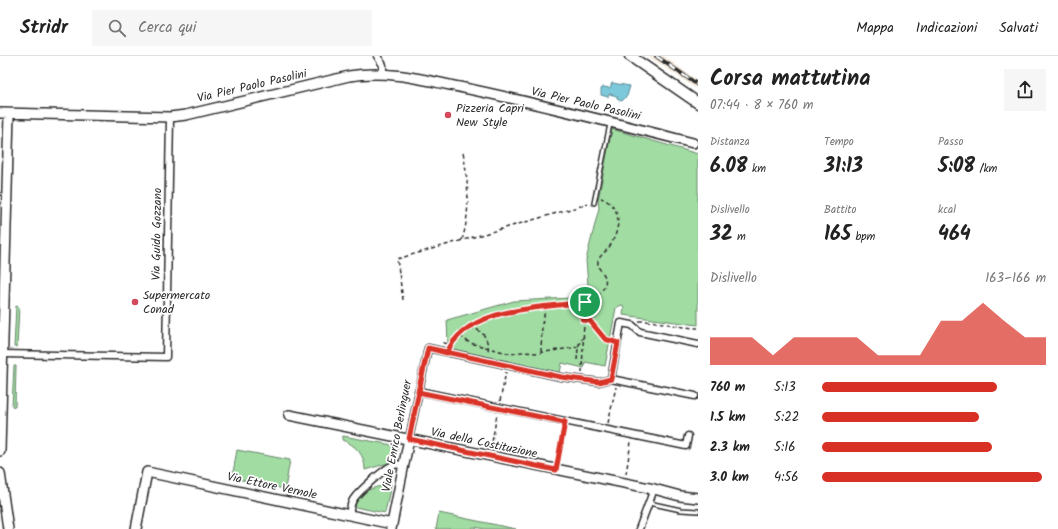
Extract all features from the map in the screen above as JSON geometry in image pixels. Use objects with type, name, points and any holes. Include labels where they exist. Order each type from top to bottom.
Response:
[{"type":"main road","points":[[630,56],[698,104]]},
{"type":"street","points":[[377,56],[383,65],[383,74]]},
{"type":"street","name":"Via Pier Paolo Pasolini","points":[[5,113],[170,117],[186,115],[349,76],[383,74],[489,94],[696,143]]},
{"type":"street","points":[[0,450],[3,354],[2,320],[5,113]]},
{"type":"street","name":"Via Guido Gozzano","points":[[3,354],[166,357],[170,117]]},
{"type":"street","points":[[611,379],[621,323],[632,325],[640,332],[698,344]]},
{"type":"street","name":"Viale Enrico Berlinguer","points":[[392,526],[428,348],[447,353]]},
{"type":"street","points":[[447,353],[561,377],[599,382],[611,379],[695,396]]},
{"type":"street","points":[[418,392],[686,446],[688,436]]},
{"type":"street","name":"Via della Costituzione","points":[[289,415],[654,489],[680,496],[698,498]]},
{"type":"street","points":[[349,515],[351,503],[374,480],[390,466],[395,464],[404,465]]},
{"type":"street","name":"Via Ettore Vernole","points":[[136,529],[147,472],[349,515],[392,526]]},
{"type":"street","points":[[0,473],[8,529]]},
{"type":"street","points":[[639,529],[647,502],[654,489]]},
{"type":"lane","points":[[594,203],[610,122]]},
{"type":"lane","points":[[647,502],[681,510],[698,511]]},
{"type":"path","points":[[462,240],[467,221],[468,208],[463,152]]},
{"type":"path","points":[[447,353],[451,344],[469,328],[498,315],[546,306],[585,302],[594,299],[604,286],[605,280],[604,274],[599,270],[598,261],[611,244],[619,222],[616,209],[596,193]]},
{"type":"path","points":[[403,300],[397,258],[594,203]]},
{"type":"path","points":[[581,379],[584,354],[584,321],[582,315],[585,302]]},
{"type":"path","points":[[540,352],[542,324],[546,306]]},
{"type":"path","points":[[584,321],[590,321],[610,342],[618,343]]},
{"type":"path","points":[[632,325],[638,321],[648,321],[672,326],[698,328]]},
{"type":"path","points":[[469,328],[477,329],[483,334],[489,348],[486,362]]},
{"type":"path","points":[[460,336],[470,343],[511,354],[578,347]]},
{"type":"path","points":[[577,360],[578,347],[581,338],[584,337]]},
{"type":"path","points":[[556,470],[565,422]]},
{"type":"path","points":[[624,484],[632,435]]},
{"type":"shaded area","points":[[648,56],[664,56],[698,81],[698,90]]},
{"type":"green space","points":[[612,129],[698,154],[698,325],[623,315],[624,306],[621,305],[616,308],[605,366],[585,362],[584,368],[562,363],[560,373],[454,352],[452,349],[454,346],[448,344],[447,320],[514,301],[589,297],[586,260],[599,208],[598,200]]},
{"type":"green space","points":[[16,306],[19,307],[17,347],[14,347]]},
{"type":"green space","points":[[14,366],[16,366],[15,407],[12,406]]},
{"type":"green space","points":[[343,436],[398,446],[395,461],[365,470],[365,465],[359,451],[352,445],[342,440]]},
{"type":"green space","points":[[237,450],[290,460],[285,489],[232,478]]},
{"type":"green space","points":[[391,484],[385,513],[355,507],[360,496],[364,493],[374,488]]},
{"type":"green space","points":[[439,513],[516,529],[485,529],[473,527],[472,529],[436,529]]},
{"type":"water","points":[[612,83],[630,86],[627,96],[622,101],[617,99],[617,96],[609,94],[608,97],[601,95],[601,89],[603,87],[610,88]]},
{"type":"railway","points":[[656,56],[698,85]]},
{"type":"place","name":"Pizzeria Capri New Style","points":[[448,115]]},
{"type":"place","name":"Supermercato Conad","points":[[135,302]]},
{"type":"route","points":[[585,302],[523,309],[498,315],[469,328],[451,344],[447,353],[428,348],[418,392],[409,439],[556,470],[565,422],[418,392],[428,348],[447,353],[486,362],[561,377],[599,382],[611,379],[618,343],[610,342],[605,339],[590,321],[586,322],[583,320],[582,312],[585,302]]}]
